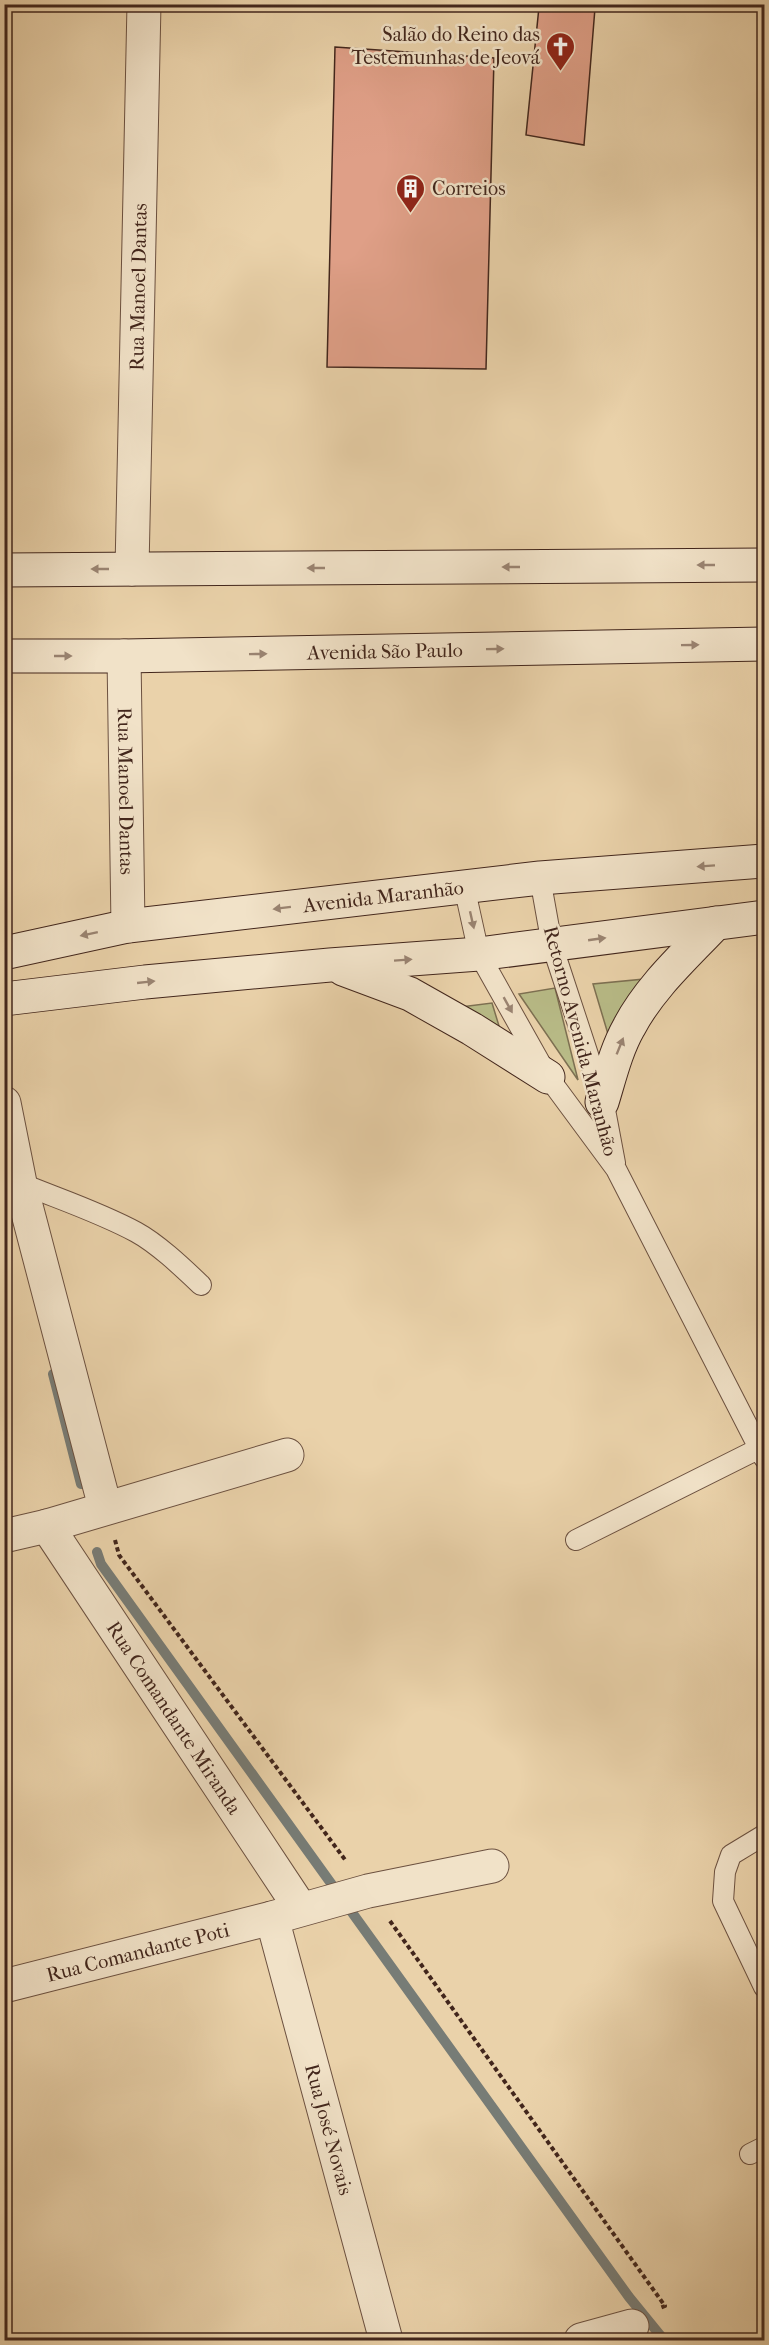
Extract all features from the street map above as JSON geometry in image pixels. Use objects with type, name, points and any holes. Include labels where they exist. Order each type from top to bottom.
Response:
[{"type":"main road","name":"Rua Manoel Dantas","points":[[132,569],[144,4]]},
{"type":"main road","points":[[4,570],[765,565]]},
{"type":"main road","name":"Avenida São Paulo","points":[[4,656],[124,656],[765,644]]},
{"type":"main road","name":"Rua Manoel Dantas","points":[[124,656],[128,926]]},
{"type":"main road","name":"Avenida Maranhão","points":[[4,953],[128,926],[540,878],[765,861]]},
{"type":"main road","points":[[4,999],[145,982],[330,964],[479,954],[765,917]]},
{"type":"main road","points":[[602,1102],[619,1047],[651,991],[716,923]]},
{"type":"main road","points":[[330,964],[410,994],[472,1029],[548,1077]]},
{"type":"main road","points":[[4,1103],[20,1183],[105,1507]]},
{"type":"main road","points":[[4,1536],[47,1526],[287,1455]]},
{"type":"main road","name":"Rua Comandante Miranda","points":[[47,1526],[286,1913]]},
{"type":"main road","name":"Rua Comandante Poti","points":[[4,1986],[368,1891],[492,1866]]},
{"type":"main road","name":"Rua José Novais","points":[[286,1913],[386,2340]]},
{"type":"main road","points":[[581,2340],[632,2326]]},
{"type":"lane","name":"Retorno Avenida Maranhão","points":[[540,878],[552,945],[602,1102],[616,1169]]},
{"type":"lane","name":"Retorno Avenida Maranhão","points":[[464,886],[479,954],[548,1077],[616,1169]]},
{"type":"lane","points":[[576,1540],[762,1453],[616,1169]]},
{"type":"lane","points":[[20,1183],[100,1214],[138,1234],[201,1285]]},
{"type":"lane","points":[[765,1835],[731,1855],[724,1872],[723,1901],[765,1987]]},
{"type":"green space","points":[[666,977],[617,1064],[593,984]]},
{"type":"green space","points":[[555,988],[578,1080],[519,994]]},
{"type":"green space","points":[[492,1003],[506,1049],[421,1012]]},
{"type":"building","name":"Salão do Reino das Testemunhas de Jeová","points":[[539,7],[595,8],[584,145],[526,135]]},
{"type":"building","name":"Correios","points":[[335,47],[494,58],[486,369],[327,367]]},
{"type":"waterway","points":[[53,1374],[81,1484]]},
{"type":"waterway","points":[[97,1552],[101,1564],[629,2297],[664,2340]]},
{"type":"place","name":"Salão do Reino das Testemunhas de Jeová","points":[[561,72]]},
{"type":"place","name":"Correios","points":[[411,214]]}]
